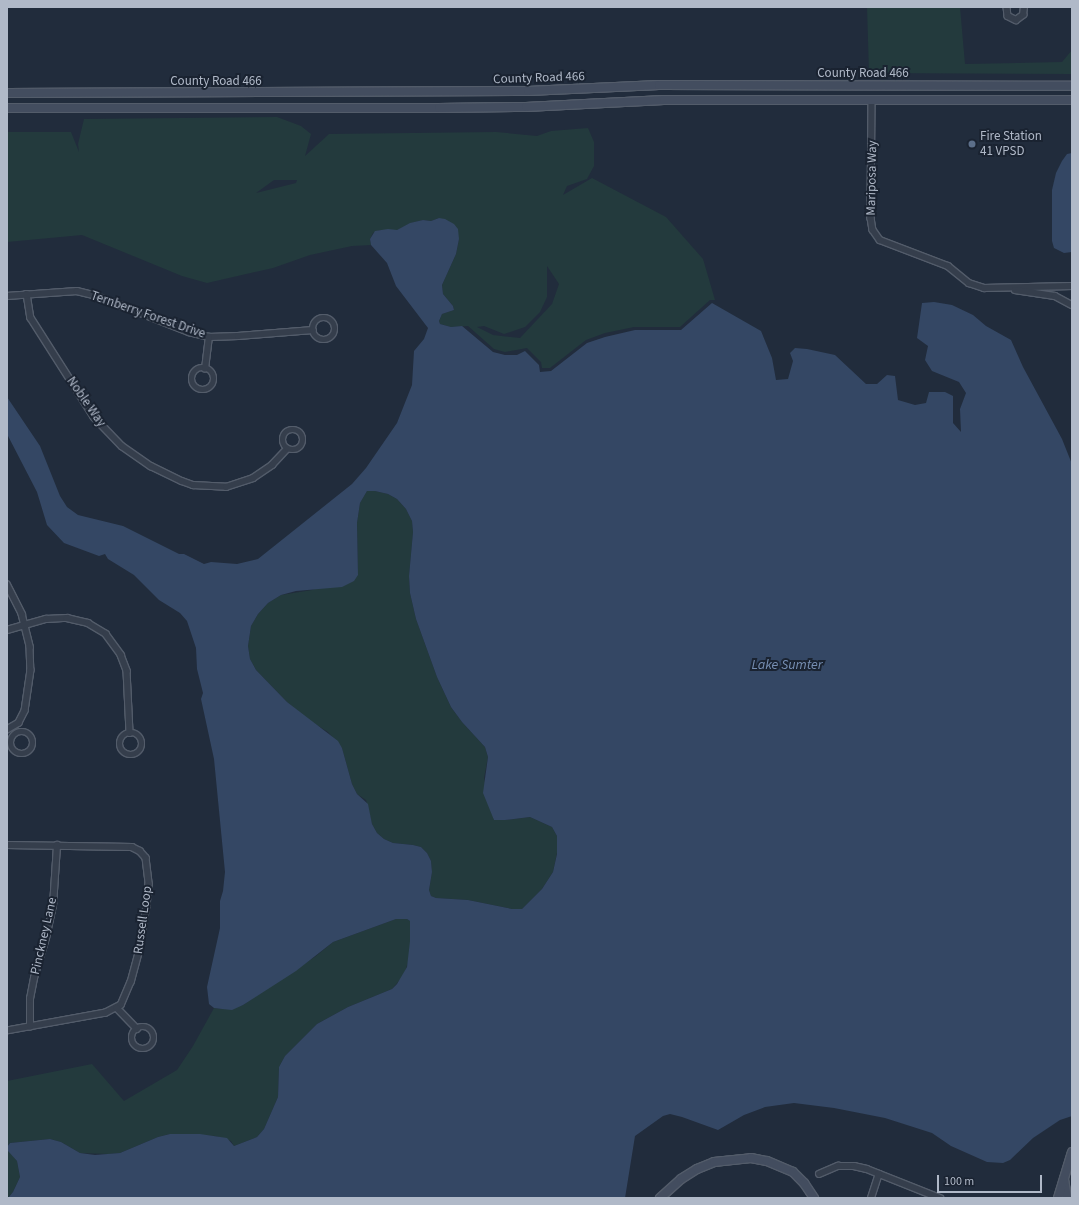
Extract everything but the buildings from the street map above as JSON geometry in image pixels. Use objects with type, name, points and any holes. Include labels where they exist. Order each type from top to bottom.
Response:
[{"type":"main road","name":"County Road 466","points":[[7,93],[528,91],[659,85],[1072,86]]},
{"type":"main road","points":[[872,85],[872,100]]},
{"type":"main road","name":"County Road 466","points":[[7,108],[439,108],[664,100],[1072,100]]},
{"type":"main road","points":[[1058,1198],[1072,1152]]},
{"type":"main road","points":[[660,1198],[681,1179],[697,1169],[714,1162],[751,1158],[767,1161],[793,1172],[804,1183],[814,1198]]},
{"type":"main road","points":[[1064,1179],[1067,1198]]},
{"type":"street","points":[[1007,7],[1008,16],[1016,20],[1023,15],[1024,7]]},
{"type":"street","name":"Mariposa Way","points":[[872,100],[871,218],[873,230],[876,235],[886,243],[948,266],[969,283],[976,286],[1055,296],[1072,306]]},
{"type":"street","name":"Mariposa Way","points":[[1003,289],[1072,286]]},
{"type":"street","name":"Ternberry Forest Drive","points":[[7,296],[68,290],[87,293],[189,332],[210,337],[313,330]]},
{"type":"street","name":"Noble Way","points":[[27,294],[31,318],[94,417],[122,446],[151,466],[193,485],[226,487],[253,478],[272,465],[287,449]]},
{"type":"street","points":[[323,317],[330,319],[336,328],[334,335],[327,340],[316,337],[313,330],[315,323],[323,317]]},
{"type":"street","points":[[205,369],[210,337]]},
{"type":"street","points":[[7,584],[19,604],[30,647],[30,685],[26,711],[19,723],[7,730]]},
{"type":"street","points":[[7,630],[56,618],[78,619],[96,627],[112,641],[122,655],[127,671],[130,733]]},
{"type":"street","points":[[14,727],[17,733]]},
{"type":"street","name":"Russell Loop","points":[[7,845],[127,846],[140,851],[146,858],[149,884],[144,928],[131,982],[124,1000],[118,1008]]},
{"type":"street","name":"Pinckney Lane","points":[[30,1027],[30,999],[53,906],[57,845]]},
{"type":"street","points":[[7,1031],[106,1013],[118,1008],[137,1030]]},
{"type":"street","points":[[819,1174],[828,1169],[845,1165],[854,1166],[880,1174],[940,1198]]},
{"type":"street","points":[[871,1198],[880,1174]]},
{"type":"green space","points":[[867,7],[960,7],[965,64],[1062,62],[1072,50],[1072,74],[869,73]]},
{"type":"green space","points":[[277,117],[301,126],[311,134],[305,156],[329,134],[496,132],[537,136],[551,131],[588,128],[594,142],[594,166],[587,179],[567,186],[563,195],[592,178],[666,217],[703,259],[715,300],[710,300],[680,327],[634,327],[605,333],[586,340],[550,368],[542,368],[541,362],[527,348],[505,352],[494,349],[468,326],[451,327],[440,324],[439,321],[442,314],[454,310],[453,306],[443,294],[442,285],[456,254],[459,239],[439,218],[431,221],[423,220],[411,223],[397,230],[380,230],[373,233],[370,239],[371,245],[352,246],[310,255],[273,268],[207,283],[182,276],[82,235],[7,242],[7,132],[71,132],[79,152],[78,144],[84,119]],"holes":[[[274,180],[297,180],[296,183],[256,193]],[[547,266],[559,284],[552,304],[520,338],[493,335],[477,327],[484,326],[504,334],[525,327],[540,312],[547,297]]]},
{"type":"green space","points":[[367,491],[388,494],[397,499],[406,509],[412,521],[413,532],[409,576],[410,593],[416,619],[437,677],[451,707],[462,722],[485,747],[488,757],[484,778],[494,820],[530,817],[552,827],[557,836],[557,853],[553,872],[542,889],[522,909],[512,909],[468,900],[436,898],[431,896],[429,890],[432,872],[431,861],[427,853],[421,847],[393,843],[384,839],[377,833],[372,824],[366,800],[357,794],[352,784],[342,748],[328,732],[310,721],[287,702],[256,670],[250,659],[248,646],[251,626],[258,614],[268,603],[281,595],[312,590],[358,575],[357,523],[360,503]]},
{"type":"green space","points":[[396,919],[407,919],[410,921],[410,956],[404,975],[392,989],[348,1007],[317,1024],[285,1056],[279,1067],[278,1097],[264,1129],[257,1137],[234,1146],[231,1141],[216,1136],[170,1134],[158,1137],[120,1153],[109,1154],[80,1153],[61,1142],[50,1139],[10,1143],[7,1147],[7,1081],[92,1064],[124,1101],[177,1070],[193,1046],[214,1008],[222,1009],[243,1005],[316,956],[333,942]]},
{"type":"green space","points":[[7,1148],[17,1161],[20,1177],[13,1192],[8,1198]]},
{"type":"water","points":[[1072,153],[1072,252],[1064,253],[1054,248],[1052,241],[1052,190],[1056,173],[1062,161],[1067,154]]},
{"type":"water","name":"Lake Sumter","points":[[439,218],[445,219],[454,224],[458,229],[459,239],[456,254],[442,285],[443,294],[453,306],[454,310],[442,314],[439,321],[440,324],[451,327],[462,326],[493,352],[505,355],[517,355],[525,351],[539,365],[540,372],[551,371],[587,343],[605,337],[635,330],[681,330],[712,303],[761,331],[772,358],[776,380],[788,379],[793,361],[790,353],[795,348],[835,355],[866,384],[877,384],[887,375],[895,376],[898,400],[915,405],[926,403],[929,392],[945,392],[953,396],[953,423],[961,432],[960,409],[966,393],[959,382],[932,371],[925,360],[928,346],[917,338],[922,303],[934,302],[952,305],[973,315],[986,326],[1011,340],[1023,367],[1062,439],[1072,464],[1072,1116],[1060,1120],[1033,1138],[1010,1160],[1003,1163],[987,1162],[951,1146],[932,1133],[885,1118],[834,1108],[794,1103],[765,1107],[744,1115],[718,1130],[682,1117],[670,1114],[663,1116],[635,1136],[625,1198],[8,1198],[13,1192],[20,1177],[17,1161],[8,1151],[7,1147],[10,1143],[50,1139],[61,1142],[80,1153],[95,1155],[120,1153],[158,1137],[170,1134],[200,1134],[227,1138],[234,1146],[257,1137],[264,1129],[278,1097],[279,1067],[285,1056],[317,1024],[348,1007],[392,989],[397,984],[407,967],[410,941],[410,921],[407,919],[396,919],[333,942],[296,971],[243,1005],[232,1010],[214,1008],[209,1004],[207,987],[220,928],[220,901],[223,891],[225,872],[214,759],[201,699],[203,693],[197,669],[196,648],[187,621],[180,613],[159,600],[134,575],[108,559],[105,554],[99,556],[64,543],[47,525],[37,492],[7,434],[7,397],[40,446],[60,496],[67,507],[78,515],[123,526],[179,554],[184,554],[204,564],[211,562],[237,564],[258,559],[352,484],[366,468],[397,423],[412,385],[414,351],[424,339],[428,328],[396,286],[387,263],[371,245],[370,239],[375,231],[388,229],[397,230],[410,223],[423,220],[431,221]],"holes":[[[367,491],[388,494],[397,499],[406,509],[412,521],[413,532],[409,576],[410,593],[416,619],[437,677],[451,707],[462,722],[485,747],[488,757],[483,793],[494,820],[530,817],[552,827],[557,836],[557,854],[553,872],[542,889],[522,909],[512,909],[468,900],[436,898],[431,896],[429,890],[432,872],[431,861],[427,853],[421,847],[393,843],[384,839],[377,833],[372,824],[368,804],[357,794],[352,784],[342,748],[338,741],[287,702],[256,670],[250,659],[248,646],[251,626],[258,614],[268,603],[281,595],[296,591],[342,587],[354,581],[358,575],[357,523],[360,503]]]},
{"type":"place","name":"Fire Station 41 VPSD","points":[[972,144]]}]
